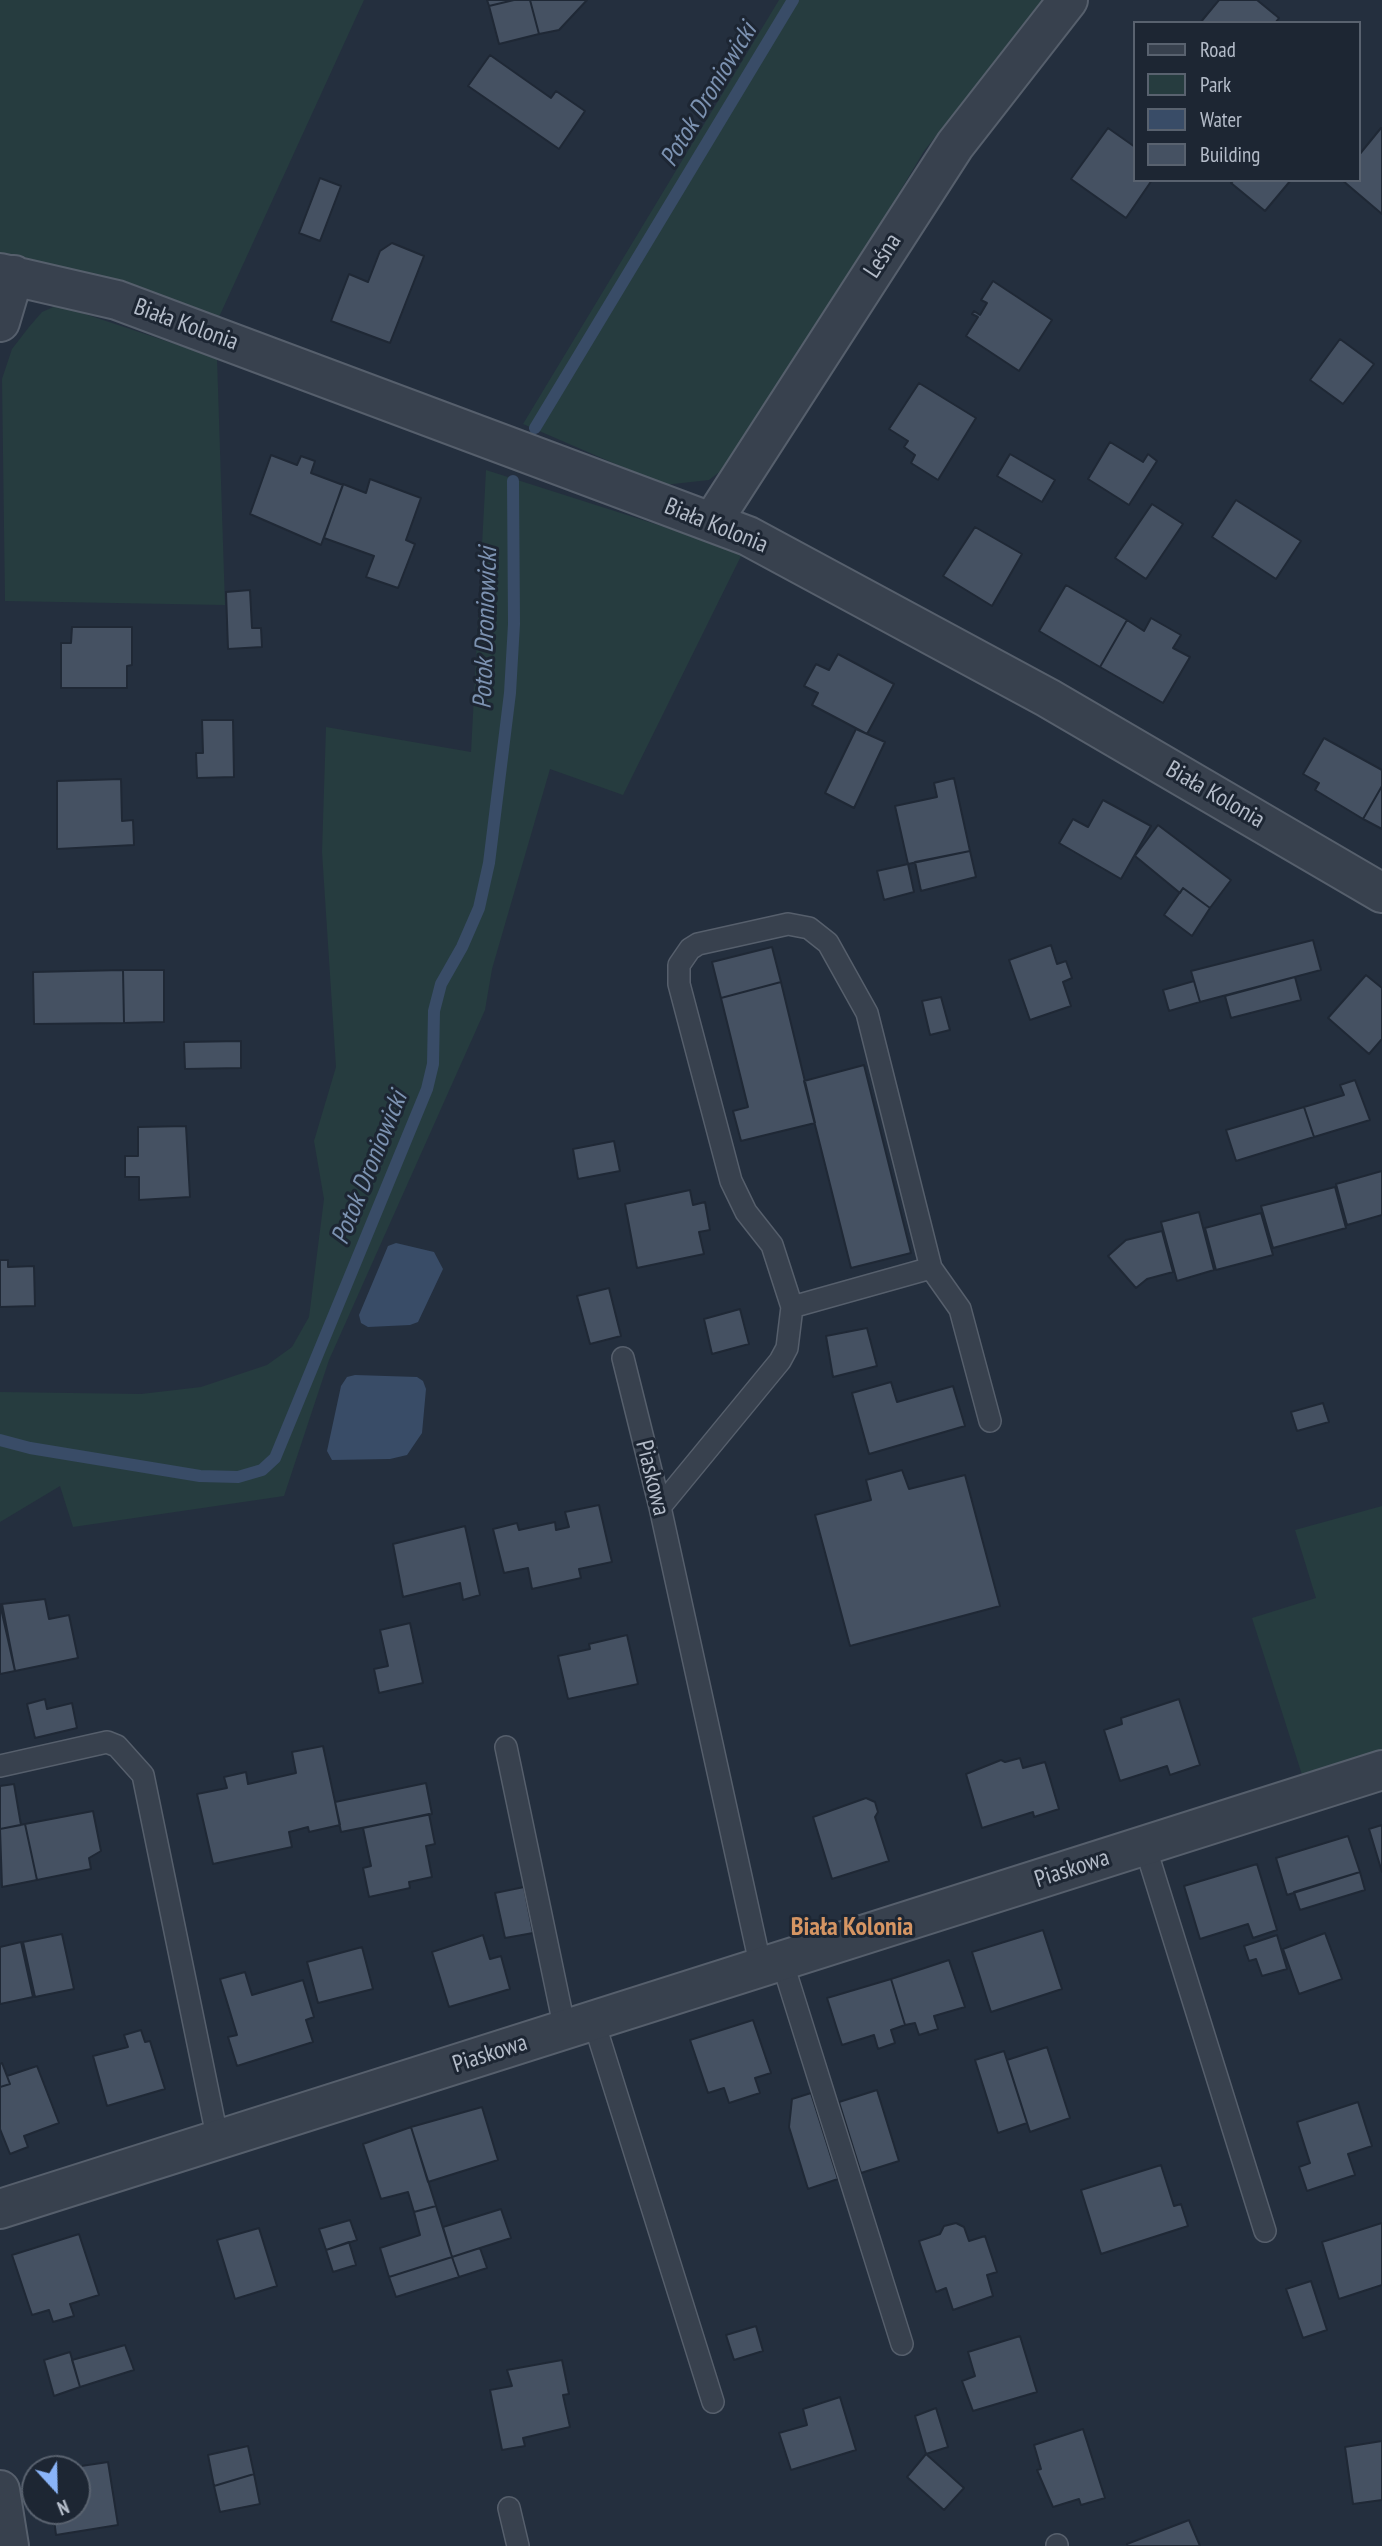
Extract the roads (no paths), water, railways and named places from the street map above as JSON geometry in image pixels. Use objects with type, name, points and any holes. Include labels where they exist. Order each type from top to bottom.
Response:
[{"type":"street","name":"Leśna","points":[[712,522],[955,145],[1068,0]]},
{"type":"street","name":"Biała Kolonia","points":[[7,274],[117,300],[168,318],[712,522],[774,548],[1048,698],[1382,893]]},
{"type":"street","points":[[0,322],[7,274]]},
{"type":"street","name":"Piaskowa","points":[[0,2209],[1382,1770]]},
{"type":"street","points":[[0,2490],[9,2546]]},
{"type":"lane","points":[[660,1507],[780,1361],[787,1348],[792,1307],[772,1245],[746,1212],[732,1181],[679,984],[679,965],[690,949],[698,944],[788,924],[809,928],[828,943],[867,1013],[930,1268],[960,1309],[990,1421]]},
{"type":"lane","points":[[792,1307],[930,1268]]},
{"type":"lane","name":"Piaskowa","points":[[623,1358],[772,1964]]},
{"type":"lane","points":[[0,1766],[107,1742],[117,1746],[143,1775],[218,2141]]},
{"type":"lane","points":[[506,1746],[580,2026],[713,2402]]},
{"type":"lane","points":[[1145,1846],[1265,2231]]},
{"type":"lane","points":[[772,1964],[902,2344]]},
{"type":"lane","points":[[509,2508],[518,2546]]},
{"type":"water","points":[[396,1243],[434,1252],[443,1269],[418,1322],[410,1325],[368,1327],[361,1323],[359,1315],[388,1246]]},
{"type":"water","points":[[347,1377],[417,1377],[423,1381],[426,1389],[422,1433],[407,1455],[390,1459],[332,1460],[327,1451],[341,1386]]},
{"type":"waterway","name":"Potok Droniowicki","points":[[535,428],[793,0]]},
{"type":"waterway","name":"Potok Droniowicki","points":[[0,1440],[30,1448],[200,1476],[238,1477],[262,1470],[275,1458],[427,1089],[433,1064],[434,1011],[441,984],[462,947],[479,908],[489,863],[510,693],[514,624],[513,481]]},
{"type":"district","name":"Biała Kolonia","points":[[852,1928]]}]
